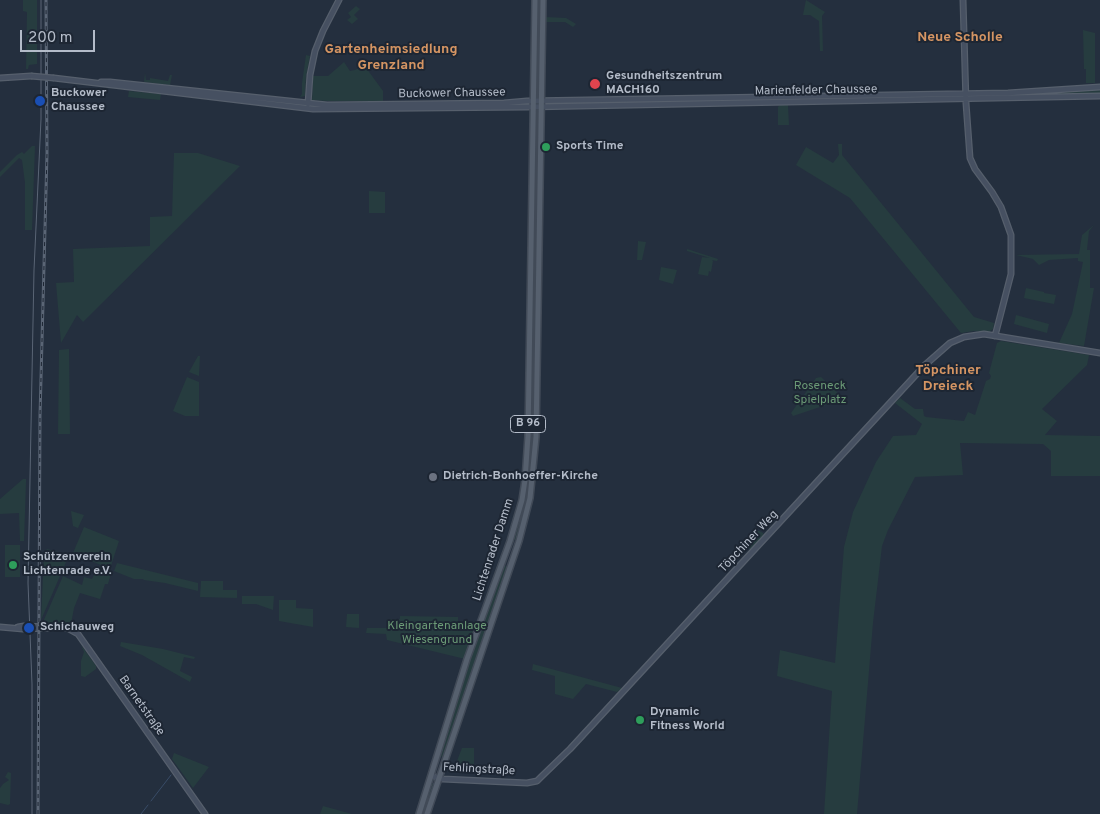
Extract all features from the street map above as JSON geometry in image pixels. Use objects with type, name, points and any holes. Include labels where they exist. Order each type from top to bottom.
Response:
[{"type":"main road","name":"B 96","points":[[533,104],[535,0]]},
{"type":"main road","name":"B 96","points":[[541,104],[543,0]]},
{"type":"main road","points":[[534,83],[542,83]]},
{"type":"main road","name":"Lichtenrader Damm","points":[[419,814],[470,650],[502,563],[522,500],[527,459],[533,104]]},
{"type":"main road","name":"Lichtenrader Damm","points":[[428,814],[510,566],[530,498],[535,458],[541,104]]},
{"type":"main road","points":[[532,126],[540,125]]},
{"type":"main road","points":[[502,563],[510,566]]},
{"type":"main road","points":[[437,757],[446,760]]},
{"type":"street","points":[[308,105],[310,75],[316,50],[323,31],[339,0]]},
{"type":"street","points":[[964,0],[966,96],[970,158],[975,169],[1002,207],[1011,235],[1011,274],[995,336]]},
{"type":"street","name":"Buckower Chaussee","points":[[0,78],[31,76],[54,78],[308,105],[541,104]]},
{"type":"street","name":"Marienfelder Chaussee","points":[[966,96],[1100,87]]},
{"type":"street","name":"Marienfelder Chaussee","points":[[541,104],[966,96],[1100,96]]},
{"type":"street","name":"Töpchiner Weg","points":[[527,783],[537,781],[568,751],[935,355],[950,343],[963,337],[984,334],[1100,353]]},
{"type":"street","name":"Barnetstraße","points":[[0,627],[67,628],[78,634],[205,814]]},
{"type":"street","name":"Fehlingstraße","points":[[431,776],[439,779],[527,783]]},
{"type":"green space","points":[[23,0],[37,0],[37,64],[29,65],[28,69],[26,69],[27,12],[23,11]]},
{"type":"green space","points":[[806,0],[825,12],[822,16],[823,51],[820,51],[819,21],[810,15],[803,15]]},
{"type":"green space","points":[[356,6],[360,9],[354,15],[358,19],[352,24],[347,20],[351,17],[348,13]]},
{"type":"green space","points":[[546,17],[566,18],[576,24],[573,27],[565,22],[546,22]]},
{"type":"green space","points":[[1083,30],[1095,33],[1095,83],[1086,83]]},
{"type":"green space","points":[[306,55],[310,56],[305,96],[300,97],[302,94]]},
{"type":"green space","points":[[344,62],[350,71],[364,65],[383,91],[383,101],[312,100],[313,76],[328,76]]},
{"type":"green space","points":[[145,73],[146,80],[150,80],[150,78],[168,81],[170,75],[172,75],[170,85],[144,82]]},
{"type":"green space","points":[[1100,89],[1100,94],[982,97],[1059,90]]},
{"type":"green space","points":[[129,91],[161,94],[160,100],[128,97]]},
{"type":"green space","points":[[635,101],[635,103],[555,105],[572,102]]},
{"type":"green space","points":[[780,105],[788,105],[789,125],[778,125],[778,107]]},
{"type":"green space","points":[[535,127],[538,127],[539,133],[539,163],[534,163]]},
{"type":"green space","points":[[838,144],[842,144],[842,155],[974,317],[994,323],[993,329],[989,332],[974,331],[961,333],[850,198],[796,165],[806,147],[833,163],[839,155]]},
{"type":"green space","points":[[32,146],[35,146],[32,230],[25,230],[25,183],[22,160],[19,158],[0,177],[0,172],[17,155],[22,152],[24,154]]},
{"type":"green space","points":[[174,153],[198,153],[240,166],[83,322],[77,315],[61,343],[56,283],[74,282],[73,249],[150,246],[150,217],[172,216]]},
{"type":"green space","points":[[534,164],[539,164],[538,213],[533,213]]},
{"type":"green space","points":[[369,191],[385,192],[385,213],[369,213]]},
{"type":"green space","points":[[533,215],[538,215],[537,246],[532,246]]},
{"type":"green space","points":[[1094,225],[1089,231],[1087,250],[1090,250],[1090,288],[1094,288],[1084,346],[1059,343],[1072,314],[1083,262],[1078,261],[1078,258],[1049,260],[1039,265],[1033,259],[1016,255],[1079,254],[1082,235]]},
{"type":"green space","points":[[638,241],[646,242],[642,260],[637,260]]},
{"type":"green space","points":[[532,247],[537,248],[537,281],[532,281]]},
{"type":"green space","points":[[687,249],[718,259],[717,261],[712,260],[711,272],[709,271],[708,276],[698,274],[702,257],[710,258],[687,251]]},
{"type":"green space","points":[[661,267],[677,270],[673,284],[659,280]]},
{"type":"green space","points":[[1026,288],[1056,295],[1054,304],[1024,298]]},
{"type":"green space","points":[[532,313],[536,313],[535,374],[531,374]]},
{"type":"green space","points":[[1016,315],[1049,324],[1047,333],[1014,324]]},
{"type":"green space","points":[[1001,341],[1089,355],[1087,365],[1042,409],[1057,421],[1045,435],[1100,436],[1100,476],[1051,476],[1051,451],[1043,444],[960,443],[963,475],[915,477],[882,546],[873,623],[857,814],[824,814],[832,691],[777,676],[780,650],[835,663],[844,547],[853,512],[876,462],[893,436],[916,435],[922,424],[895,403],[900,398],[915,409],[923,409],[924,416],[926,417],[964,421],[968,412],[975,415],[986,381],[991,376],[989,373],[997,343]]},
{"type":"green space","points":[[69,349],[70,434],[58,434],[59,350]]},
{"type":"green space","points":[[198,356],[200,356],[199,376],[189,372]]},
{"type":"green space","points":[[531,375],[535,376],[535,413],[530,413]]},
{"type":"green space","points":[[187,377],[199,382],[199,416],[185,416],[173,411]]},
{"type":"green space","name":"Roseneck Spielplatz","points":[[821,377],[842,397],[841,400],[793,416],[791,413],[816,378]]},
{"type":"green space","points":[[530,438],[534,439],[530,490],[517,540],[512,540],[517,523]]},
{"type":"green space","points":[[23,479],[26,479],[24,541],[20,541],[19,513],[0,514],[0,499]]},
{"type":"green space","points":[[71,511],[84,515],[78,528],[73,526]]},
{"type":"green space","points":[[84,527],[119,541],[110,569],[73,553]]},
{"type":"green space","points":[[753,528],[763,533],[764,536],[752,550],[749,549]]},
{"type":"green space","name":"Schützenverein Lichtenrade e.V.","points":[[5,545],[20,545],[20,577],[5,577]]},
{"type":"green space","points":[[47,549],[69,555],[41,620],[44,553]]},
{"type":"green space","points":[[117,563],[198,583],[198,591],[165,583],[134,579],[114,571]]},
{"type":"green space","points":[[503,565],[508,567],[444,758],[439,755],[470,658]]},
{"type":"green space","points":[[98,567],[111,573],[108,584],[105,584],[100,599],[80,593],[74,608],[71,624],[44,623],[63,576],[82,585],[84,577],[92,579]]},
{"type":"green space","points":[[201,581],[223,581],[223,590],[237,590],[237,598],[200,597]]},
{"type":"green space","points":[[242,596],[274,596],[273,610],[256,604],[242,604]]},
{"type":"green space","points":[[279,600],[296,600],[296,608],[313,609],[313,627],[279,621]]},
{"type":"green space","points":[[347,614],[359,614],[359,628],[346,627]]},
{"type":"green space","name":"Kleingartenanlage Wiesengrund","points":[[400,616],[458,617],[458,630],[474,631],[465,659],[387,640],[386,634],[366,633],[367,628],[387,628],[387,619],[400,619]]},
{"type":"green space","points":[[121,642],[195,657],[194,659],[184,657],[180,671],[192,677],[190,682],[142,655],[120,646]]},
{"type":"green space","points":[[81,645],[96,666],[96,669],[85,677],[81,676],[81,661],[84,652]]},
{"type":"green space","points":[[533,664],[622,688],[617,692],[586,684],[573,699],[555,694],[555,676],[532,670]]},
{"type":"green space","points":[[462,748],[474,748],[474,766],[455,766]]},
{"type":"green space","points":[[174,753],[209,767],[193,788],[172,759]]},
{"type":"green space","points":[[8,772],[11,773],[10,804],[8,805],[0,803],[0,788],[9,780],[5,777]]},
{"type":"green space","points":[[431,783],[436,785],[426,814],[421,814]]},
{"type":"green space","points":[[323,806],[352,814],[320,814]]},
{"type":"waterway","points":[[151,801],[171,775]]},
{"type":"waterway","points":[[141,814],[148,805]]},
{"type":"tram line","points":[[32,814],[32,684],[28,583],[34,270],[41,119],[41,0]]},
{"type":"railway","points":[[38,814],[40,416],[47,153],[46,0]]},
{"type":"place","name":"Gesundheitszentrum MACH160","points":[[595,84]]},
{"type":"place","name":"Buckower Chaussee","points":[[40,101]]},
{"type":"place","name":"Sports Time","points":[[546,147]]},
{"type":"place","name":"Dietrich-Bonhoeffer-Kirche","points":[[433,477]]},
{"type":"place","name":"Schützenverein Lichtenrade e.V.","points":[[13,565]]},
{"type":"place","name":"Schichauweg","points":[[29,628]]},
{"type":"place","name":"Dynamic Fitness World","points":[[640,720]]},
{"type":"district","name":"Neue Scholle","points":[[960,38]]},
{"type":"district","name":"Gartenheimsiedlung Grenzland","points":[[391,58]]},
{"type":"district","name":"Töpchiner Dreieck","points":[[948,380]]}]
